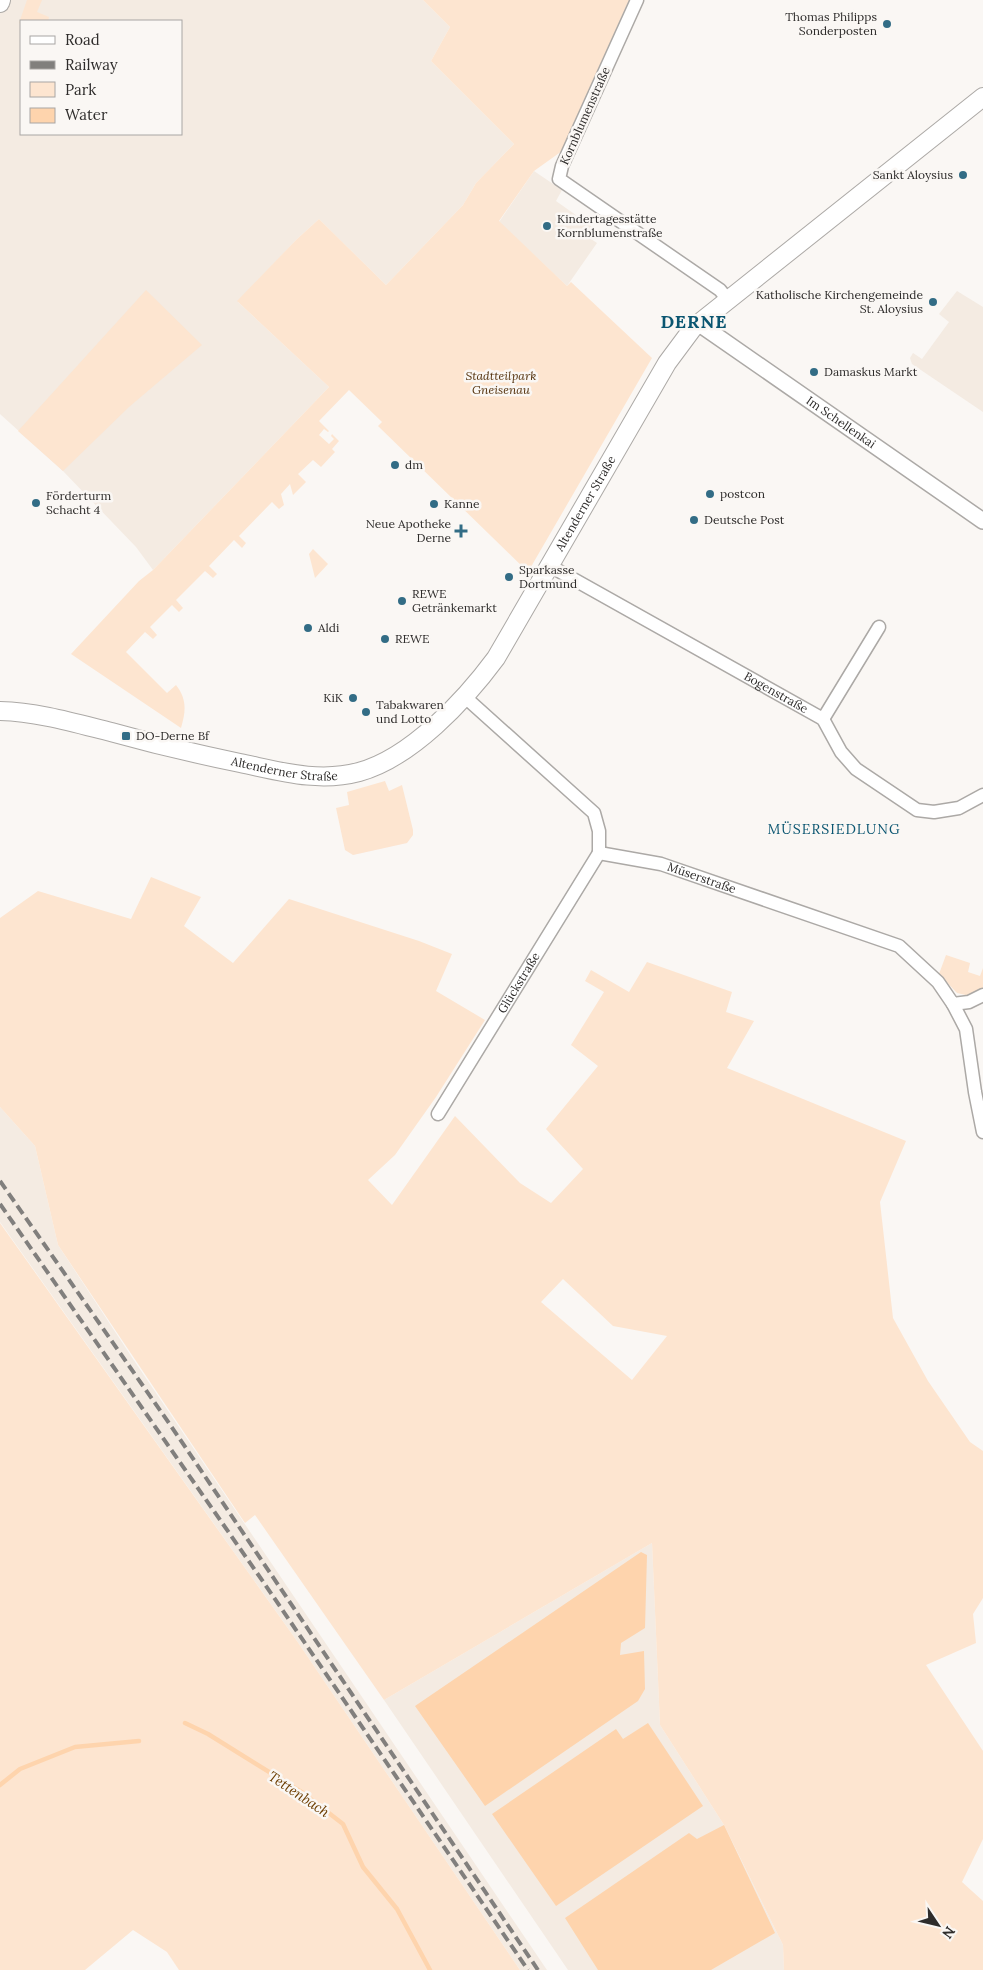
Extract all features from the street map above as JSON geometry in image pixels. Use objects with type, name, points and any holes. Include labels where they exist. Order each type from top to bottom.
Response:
[{"type":"main road","name":"Altenderner Straße","points":[[0,711],[35,714],[185,752],[306,777],[334,777],[359,772],[408,747],[465,697],[501,650],[667,363],[698,323],[809,238],[983,97]]},
{"type":"street","name":"Kornblumenstraße","points":[[637,0],[562,166],[559,179],[720,290],[728,300]]},
{"type":"street","name":"Im Schellenkai","points":[[698,323],[983,521]]},
{"type":"street","name":"Bogenstraße","points":[[550,566],[823,719],[841,752],[856,769],[917,810],[934,812],[959,808],[983,795]]},
{"type":"street","points":[[823,719],[878,627]]},
{"type":"street","points":[[465,697],[594,813],[599,831],[599,853]]},
{"type":"street","name":"Müserstraße","points":[[599,853],[661,864],[899,946],[938,982],[953,1004],[966,1029],[983,1132]]},
{"type":"street","name":"Glückstraße","points":[[438,1114],[599,853]]},
{"type":"street","points":[[953,1004],[969,1002],[983,995]]},
{"type":"shaded area","points":[[0,0],[423,0],[450,27],[431,61],[514,144],[476,183],[463,205],[386,285],[319,219],[297,239],[238,302],[329,387],[153,570],[136,547],[63,471],[0,414]]},
{"type":"shaded area","name":"Kindertagesstätte Kornblumenstraße","points":[[534,171],[562,190],[556,201],[597,230],[591,239],[597,243],[567,286],[499,222]]},
{"type":"shaded area","points":[[957,291],[983,307],[983,412],[912,364],[910,358],[913,353],[922,359],[949,322],[939,314]]},
{"type":"shaded area","points":[[0,1107],[35,1146],[58,1245],[135,1362],[547,1970],[520,1970],[297,1641],[0,1222]]},
{"type":"shaded area","points":[[652,1543],[660,1725],[724,1825],[783,1945],[784,1970],[568,1970],[384,1700]]},
{"type":"green space","points":[[27,0],[42,0],[37,12],[49,17],[48,20],[20,20]]},
{"type":"green space","name":"Stadtteilpark Gneisenau","points":[[423,0],[629,0],[562,151],[534,171],[499,221],[567,286],[571,282],[652,358],[528,572],[378,426],[382,422],[349,390],[319,421],[329,431],[324,429],[319,435],[329,444],[334,439],[331,436],[332,434],[339,441],[332,449],[335,452],[321,467],[313,460],[298,474],[306,482],[293,495],[290,484],[281,494],[284,505],[279,509],[272,502],[239,536],[246,543],[242,548],[234,540],[209,566],[217,574],[213,578],[205,571],[176,600],[183,608],[179,612],[172,605],[150,627],[157,635],[153,639],[145,632],[126,652],[167,693],[176,685],[180,690],[184,700],[184,716],[181,728],[71,654],[139,581],[153,570],[329,387],[237,301],[319,219],[386,285],[463,205],[476,183],[514,144],[431,61],[450,27]]},
{"type":"green space","points":[[146,290],[202,345],[129,407],[63,471],[18,431]]},
{"type":"green space","points":[[313,549],[328,564],[315,578],[309,554]]},
{"type":"green space","points":[[385,781],[389,791],[402,785],[413,835],[407,843],[353,855],[345,850],[336,808],[349,805],[347,792]]},
{"type":"green space","points":[[151,877],[201,897],[184,926],[233,963],[289,899],[419,941],[452,954],[436,991],[485,1020],[436,1097],[395,1155],[368,1180],[392,1205],[455,1116],[520,1183],[551,1203],[583,1169],[546,1129],[598,1066],[571,1045],[604,992],[585,981],[591,970],[629,992],[647,962],[732,992],[726,1012],[754,1021],[727,1068],[906,1141],[880,1202],[893,1318],[928,1381],[970,1442],[983,1451],[983,1598],[973,1614],[976,1643],[926,1665],[983,1751],[983,1839],[962,1882],[983,1901],[983,1970],[784,1970],[783,1945],[724,1825],[660,1725],[652,1543],[384,1700],[255,1515],[245,1523],[58,1245],[35,1146],[0,1107],[0,918],[38,891],[131,919]],"holes":[[[563,1279],[613,1326],[667,1336],[632,1380],[541,1302]]]},
{"type":"green space","points":[[946,955],[970,963],[968,972],[980,976],[983,968],[983,989],[970,996],[957,993],[939,974]]},
{"type":"green space","points":[[0,1223],[297,1641],[520,1970],[179,1970],[167,1952],[133,1930],[85,1970],[0,1970]]},
{"type":"water","points":[[641,1552],[647,1555],[645,1628],[621,1643],[620,1655],[644,1651],[645,1689],[638,1701],[485,1806],[415,1706]]},
{"type":"water","points":[[648,1723],[703,1806],[556,1906],[492,1814],[616,1729],[623,1739]]},
{"type":"water","points":[[724,1825],[775,1933],[711,1970],[598,1970],[565,1918],[689,1833],[697,1839]]},
{"type":"waterway","name":"Tettenbach","points":[[185,1723],[208,1734],[303,1793],[343,1824],[363,1867],[397,1909],[430,1970]]},
{"type":"waterway","name":"Tettenbach","points":[[0,1785],[20,1769],[75,1747],[139,1741]]},
{"type":"railway","points":[[0,1181],[171,1426],[538,1970]]},
{"type":"railway","points":[[0,1204],[264,1583],[528,1970]]},
{"type":"place","name":"Thomas Philipps Sonderposten","points":[[887,24]]},
{"type":"place","name":"Sankt Aloysius","points":[[963,175]]},
{"type":"place","name":"Kindertagesstätte Kornblumenstraße","points":[[547,226]]},
{"type":"place","name":"Katholische Kirchengemeinde St. Aloysius","points":[[933,302]]},
{"type":"place","name":"Damaskus Markt","points":[[814,372]]},
{"type":"place","name":"dm","points":[[395,465]]},
{"type":"place","name":"postcon","points":[[710,494]]},
{"type":"place","name":"Förderturm Schacht 4","points":[[36,503]]},
{"type":"place","name":"Kanne","points":[[434,504]]},
{"type":"place","name":"Deutsche Post","points":[[694,520]]},
{"type":"place","name":"Neue Apotheke Derne","points":[[461,531]]},
{"type":"place","name":"Sparkasse Dortmund","points":[[509,577]]},
{"type":"place","name":"REWE Getränkemarkt","points":[[402,601]]},
{"type":"place","name":"Aldi","points":[[308,628]]},
{"type":"place","name":"REWE","points":[[385,639]]},
{"type":"place","name":"KiK","points":[[353,698]]},
{"type":"place","name":"Tabakwaren und Lotto","points":[[366,712]]},
{"type":"place","name":"DO-Derne Bf","points":[[126,736]]},
{"type":"district","name":"DERNE","points":[[694,322]]},
{"type":"district","name":"MÜSERSIEDLUNG","points":[[834,829]]}]
